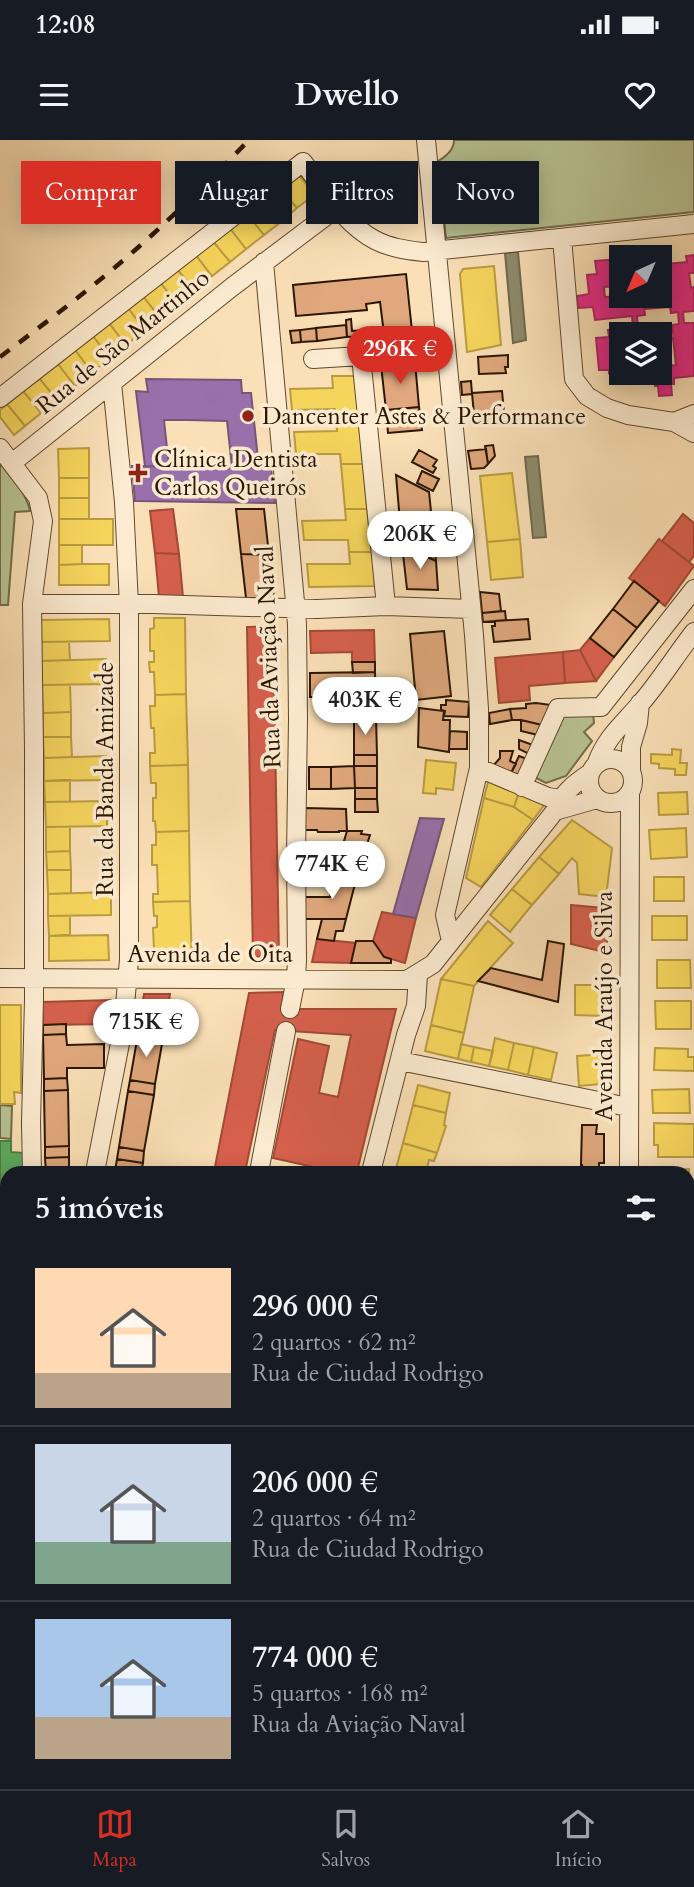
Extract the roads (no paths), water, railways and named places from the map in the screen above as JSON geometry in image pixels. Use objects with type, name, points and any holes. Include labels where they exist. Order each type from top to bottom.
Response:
[{"type":"street","points":[[426,140],[479,709],[479,768],[445,915],[451,941]]},
{"type":"street","points":[[0,398],[303,162],[306,166]]},
{"type":"street","name":"Rua de São Martinho","points":[[12,463],[264,261],[315,224]]},
{"type":"street","points":[[353,224],[377,241],[399,249],[423,252],[694,224]]},
{"type":"street","points":[[562,237],[574,379],[587,396],[607,408],[628,415],[674,422],[694,433]]},
{"type":"street","name":"Rua da Aviação Naval","points":[[264,261],[297,608],[299,719],[296,979],[290,1009]]},
{"type":"street","points":[[313,359],[361,356],[386,606]]},
{"type":"street","name":"Rua da Banda Amizade","points":[[96,1166],[123,1028],[128,978],[129,605],[124,502],[112,383]]},
{"type":"street","points":[[674,422],[694,414]]},
{"type":"street","points":[[0,448],[38,498],[43,521],[32,604],[32,1166]]},
{"type":"street","points":[[522,787],[558,708],[601,707],[694,589]]},
{"type":"street","points":[[32,604],[317,609],[386,606],[470,610]]},
{"type":"street","points":[[665,626],[674,633],[693,635]]},
{"type":"street","points":[[602,801],[590,787],[593,769],[602,747],[640,704],[693,635]]},
{"type":"street","points":[[479,768],[548,797],[558,805],[620,802],[630,793],[634,782],[631,747],[640,704]]},
{"type":"street","points":[[373,1166],[416,1006],[418,975],[433,964],[576,782],[601,761],[621,761],[631,771]]},
{"type":"street","name":"Avenida Araújo e Silva","points":[[629,1166],[630,793]]},
{"type":"street","name":"Avenida Araújo e Silva","points":[[602,801],[618,820],[628,840]]},
{"type":"street","points":[[452,891],[480,906]]},
{"type":"street","name":"Avenida de Oita","points":[[0,978],[407,980],[418,975]]},
{"type":"street","points":[[260,1166],[286,1031]]},
{"type":"street","points":[[400,1061],[628,1107]]},
{"type":"railway","points":[[0,357],[134,251],[193,197],[249,140]]},
{"type":"place","name":"Dancenter Astes & Performance","points":[[248,416]]},
{"type":"place","name":"Clínica Dentista Carlos Queirós","points":[[138,473]]}]
